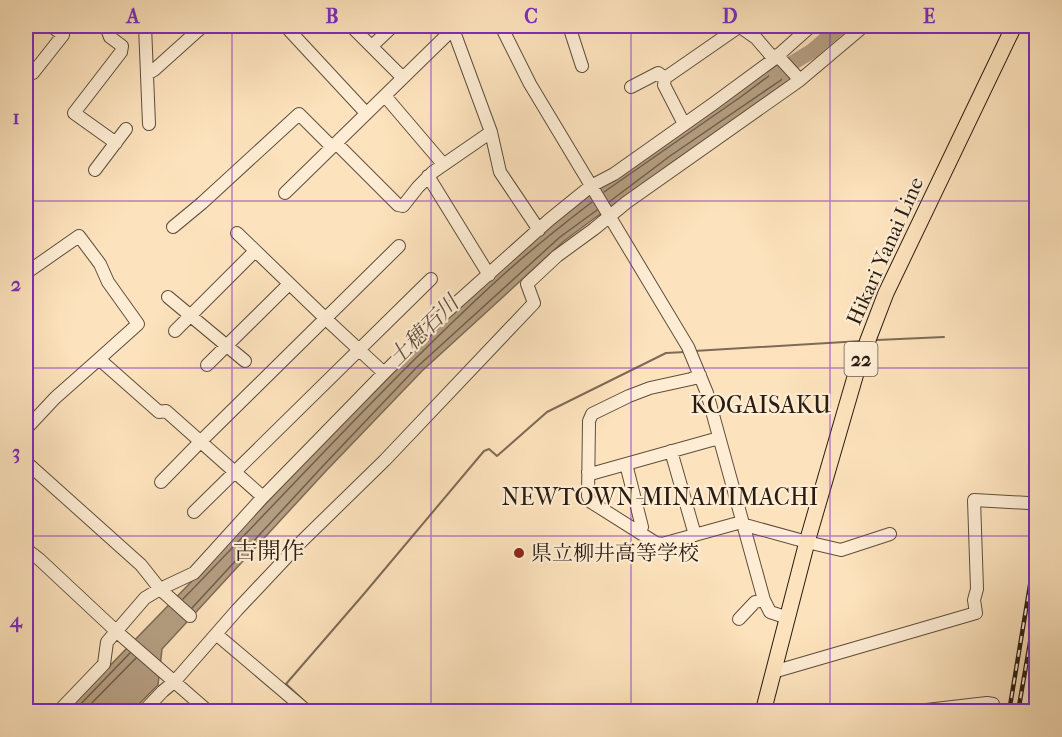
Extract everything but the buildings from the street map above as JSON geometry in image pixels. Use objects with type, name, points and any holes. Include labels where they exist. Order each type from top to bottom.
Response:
[{"type":"main road","name":"Hikari Yanai Line","points":[[763,711],[807,542],[857,370],[886,293],[1014,26]]},
{"type":"street","points":[[26,68],[33,73],[63,35],[51,26]]},
{"type":"street","points":[[106,26],[110,37],[122,46],[121,52],[74,113],[116,143]]},
{"type":"street","points":[[145,26],[149,124]]},
{"type":"street","points":[[147,74],[203,26]]},
{"type":"street","points":[[292,26],[288,29],[366,113]]},
{"type":"street","points":[[351,26],[403,78]]},
{"type":"street","points":[[372,46],[393,26]]},
{"type":"street","points":[[501,26],[530,84],[689,351],[707,393],[764,600],[770,612],[788,618]]},
{"type":"street","points":[[569,26],[582,66]]},
{"type":"street","points":[[684,124],[663,85],[665,78],[739,26],[756,38],[799,79]]},
{"type":"street","points":[[58,711],[104,664],[107,642],[145,598],[194,573],[263,497],[435,322],[539,230],[592,188],[722,98],[777,57],[811,26]]},
{"type":"street","points":[[143,711],[175,681],[302,541],[385,460],[534,303],[527,284],[557,256],[594,229],[608,215],[799,79],[864,26]]},
{"type":"street","points":[[285,193],[454,27],[491,132],[500,172],[539,230]]},
{"type":"street","points":[[631,87],[658,74],[665,78]]},
{"type":"street","points":[[385,96],[443,164]]},
{"type":"street","points":[[173,227],[299,114],[398,205],[403,206],[428,176],[491,132]]},
{"type":"street","points":[[94,170],[126,129]]},
{"type":"street","points":[[428,176],[489,275]]},
{"type":"street","points":[[237,233],[384,373]]},
{"type":"street","points":[[26,273],[79,236],[100,264],[108,282],[138,324],[55,398],[26,429]]},
{"type":"street","points":[[161,482],[399,246]]},
{"type":"street","points":[[175,331],[255,250]]},
{"type":"street","points":[[194,512],[431,279]]},
{"type":"street","points":[[207,365],[290,284]]},
{"type":"street","points":[[168,297],[245,361]]},
{"type":"street","points":[[99,359],[159,412],[166,411],[263,497]]},
{"type":"street","points":[[700,375],[650,388],[592,414],[589,421],[588,472],[588,496],[591,502],[656,543],[662,544],[738,523],[841,549],[890,534]]},
{"type":"street","points":[[588,472],[626,464],[719,438]]},
{"type":"street","points":[[671,451],[695,535]]},
{"type":"street","points":[[26,462],[141,565],[160,589],[190,616]]},
{"type":"street","points":[[626,464],[642,527],[640,532]]},
{"type":"street","points":[[773,672],[976,613],[974,500],[1028,502]]},
{"type":"street","points":[[26,549],[209,711]]},
{"type":"street","points":[[739,619],[755,602],[764,600]]},
{"type":"street","points":[[216,634],[308,711]]},
{"type":"street","points":[[1030,703],[1036,647]]},
{"type":"street","points":[[909,711],[987,703],[993,704],[993,711]]},
{"type":"water","points":[[776,62],[793,79],[564,241],[422,371],[325,472],[162,649],[158,685],[132,711],[65,712],[327,439],[443,323],[541,234],[604,184]]},
{"type":"waterway","name":"土穂石川","points":[[776,73],[812,51],[841,26]]},
{"type":"waterway","points":[[877,340],[944,337]]},
{"type":"waterway","points":[[694,351],[861,341]]},
{"type":"waterway","points":[[316,712],[286,684],[484,451],[489,449],[497,456],[547,412],[666,353],[685,352]]},
{"type":"railway","points":[[1009,712],[1036,549]]},
{"type":"railway","points":[[1018,712],[1036,608]]},
{"type":"place","name":"県立柳井高等学校","points":[[519,553]]},
{"type":"district","name":"KOGAISAKU","points":[[761,405]]},
{"type":"district","name":"NEWTOWN-MINAMIMACHI","points":[[660,497]]},
{"type":"district","name":"古開作","points":[[269,551]]}]
